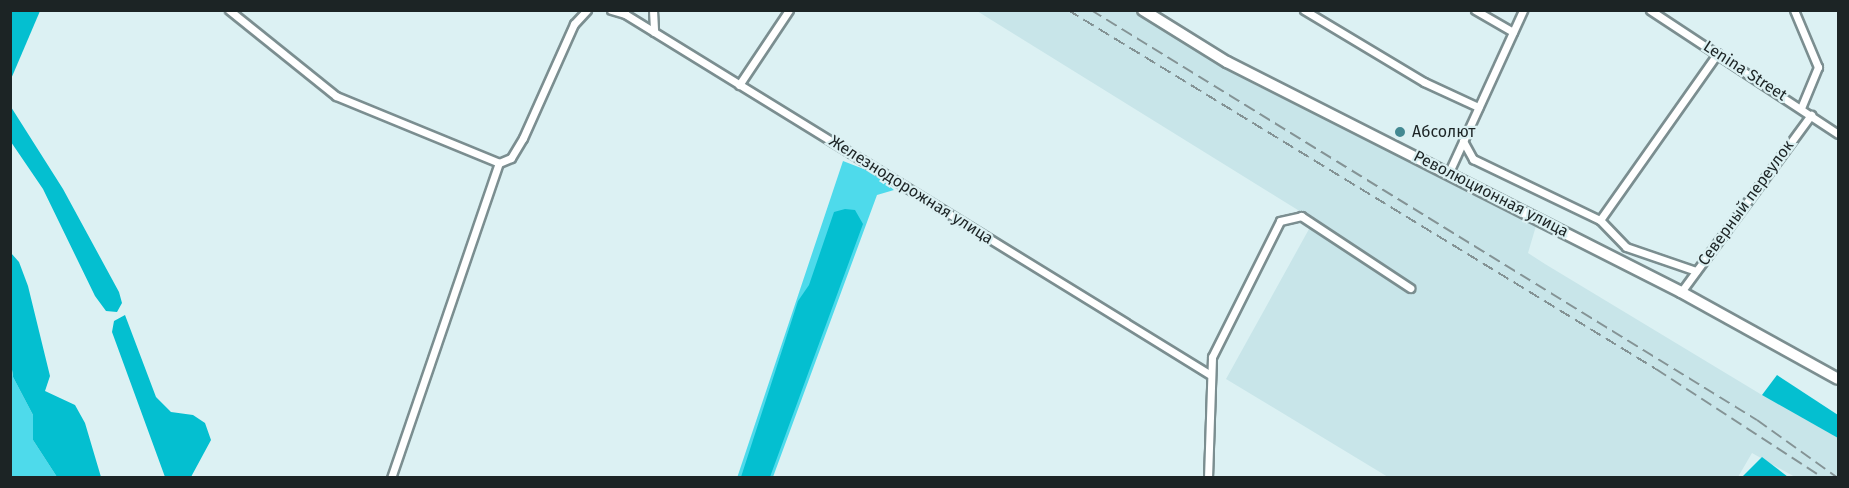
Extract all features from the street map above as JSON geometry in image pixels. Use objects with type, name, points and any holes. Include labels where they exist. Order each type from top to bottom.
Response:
[{"type":"main road","name":"Революционная улица","points":[[1143,10],[1227,62],[1449,172],[1681,292],[1839,379]]},
{"type":"street","points":[[229,10],[336,96],[500,163]]},
{"type":"street","points":[[391,477],[500,163],[511,158],[523,138],[574,24],[587,10]]},
{"type":"street","name":"Железнодорожная улица","points":[[610,10],[625,14],[1209,374]]},
{"type":"street","points":[[653,10],[654,32]]},
{"type":"street","points":[[740,85],[789,10]]},
{"type":"street","points":[[1304,10],[1424,82],[1478,107]]},
{"type":"street","points":[[1475,10],[1513,32]]},
{"type":"street","points":[[1449,172],[1523,10]]},
{"type":"street","name":"Lenina Street","points":[[1650,10],[1839,134]]},
{"type":"street","points":[[1794,10],[1818,67],[1801,108]]},
{"type":"street","points":[[1600,220],[1718,53]]},
{"type":"street","name":"Северный переулок","points":[[1681,292],[1811,115]]},
{"type":"street","points":[[1463,141],[1473,159],[1600,220],[1626,247],[1696,271]]},
{"type":"street","points":[[1208,477],[1209,374],[1216,348],[1280,221],[1301,216],[1410,288]]},
{"type":"shaded area","points":[[10,11],[40,11],[11,79]]},
{"type":"shaded area","points":[[977,11],[1134,11],[1257,86],[1368,135],[1536,226],[1528,253],[1545,264],[1762,395],[1838,431],[1838,477],[1795,477],[1752,453],[1738,477],[1388,477],[1226,379],[1314,220]]},
{"type":"shaded area","points":[[11,107],[63,189],[119,292],[122,303],[117,312],[106,311],[95,296],[43,189],[11,142]]},
{"type":"shaded area","points":[[843,161],[874,173],[894,190],[877,195],[773,477],[737,478]]},
{"type":"shaded area","points":[[845,209],[855,210],[863,224],[770,477],[741,477],[798,301],[809,285],[834,212]]},
{"type":"shaded area","points":[[11,253],[19,262],[28,286],[50,376],[45,391],[75,405],[85,423],[101,477],[57,477],[33,440],[33,415],[13,377],[11,362]]},
{"type":"shaded area","points":[[125,315],[156,397],[171,412],[193,415],[205,423],[211,440],[191,477],[165,477],[112,332],[114,321]]},
{"type":"shaded area","points":[[10,362],[13,377],[33,415],[33,440],[57,477],[11,477]]},
{"type":"shaded area","points":[[1777,375],[1838,415],[1838,438],[1762,395]]},
{"type":"shaded area","points":[[1762,457],[1788,477],[1742,477]]},
{"type":"railway","points":[[1068,10],[1656,369],[1823,478]]},
{"type":"railway","points":[[1091,10],[1757,420],[1838,478]]},
{"type":"place","name":"Абсолют","points":[[1400,132]]}]
